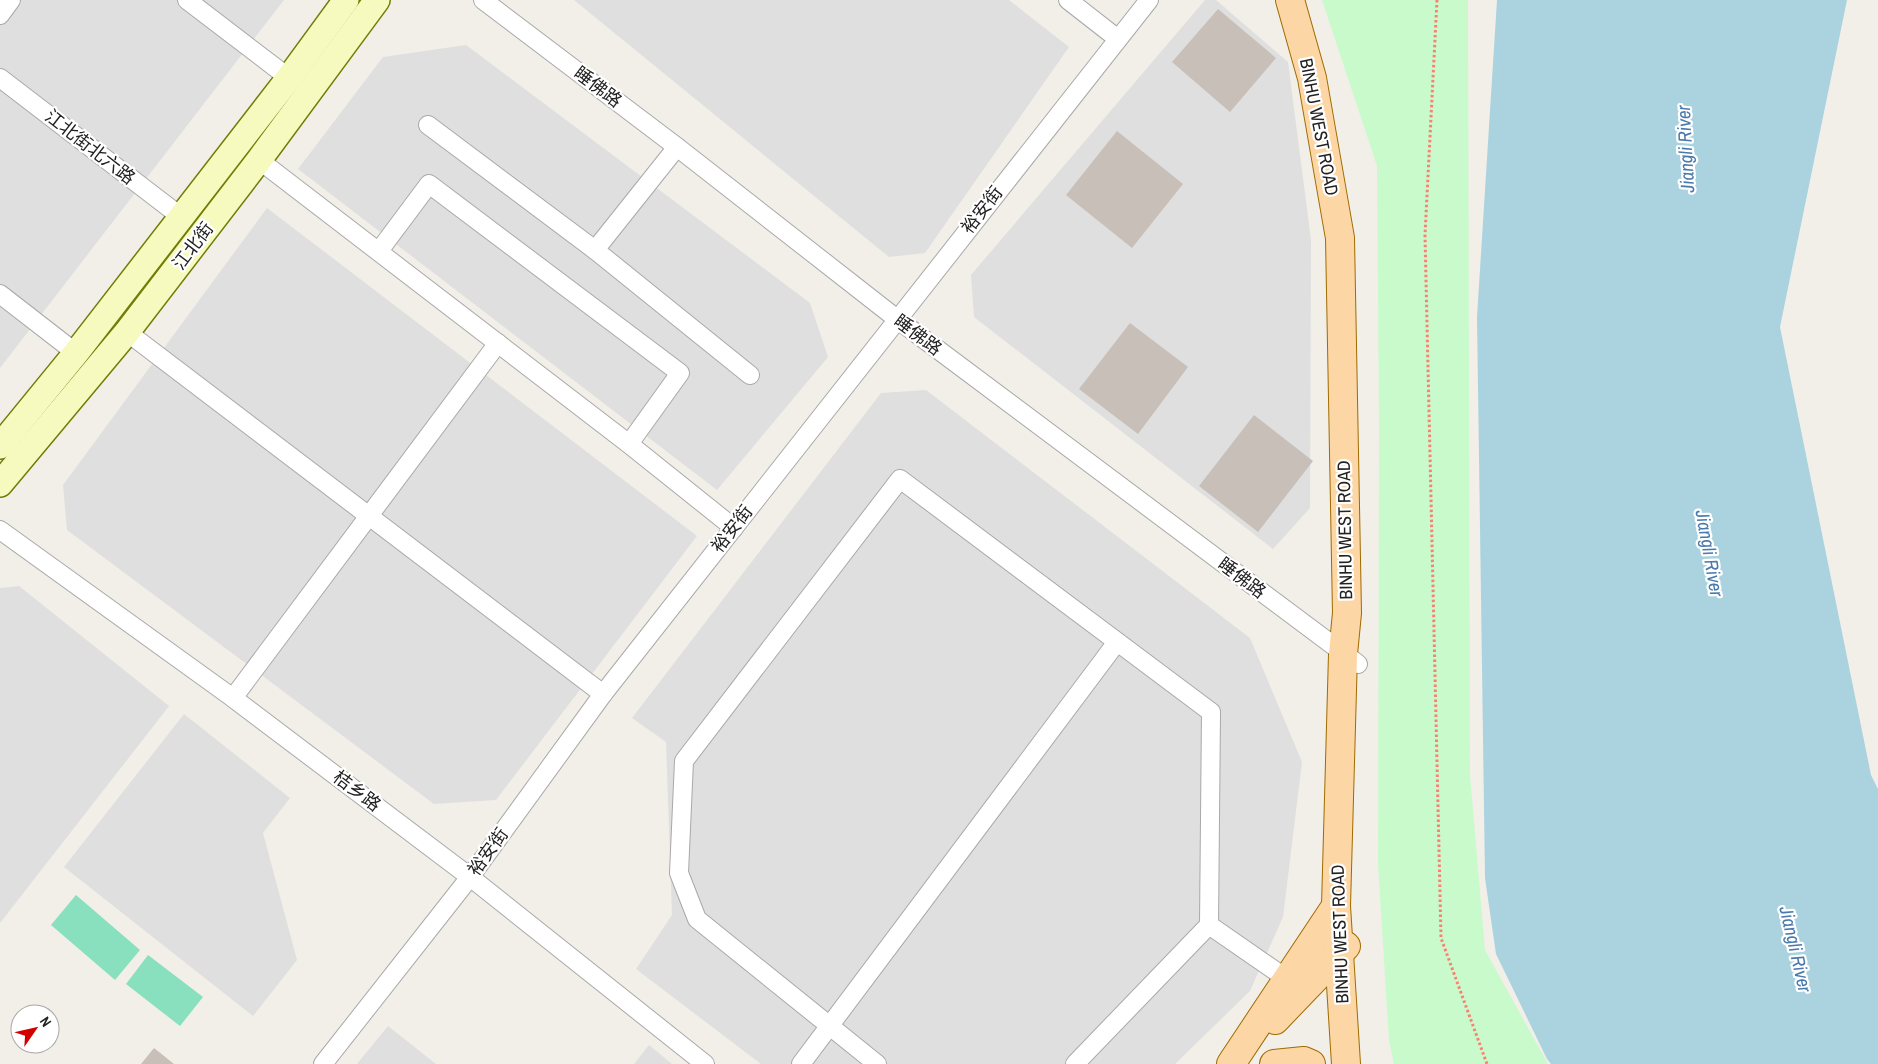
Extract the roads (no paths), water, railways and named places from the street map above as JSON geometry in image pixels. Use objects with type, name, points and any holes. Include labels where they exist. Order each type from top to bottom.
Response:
[{"type":"main road","name":"江北街","points":[[0,446],[76,353],[180,216],[289,78],[346,0]]},
{"type":"main road","name":"江北街","points":[[0,484],[128,332],[259,160],[377,0]]},
{"type":"main road","name":"BINHU WEST ROAD","points":[[1290,0],[1312,78],[1340,238],[1347,613],[1351,659],[1349,906],[1345,947],[1346,1064]]},
{"type":"main road","name":"BINHU WEST ROAD","points":[[1306,0],[1326,76],[1353,236],[1360,613],[1351,659],[1336,906],[1345,947],[1362,1064]]},
{"type":"main road","points":[[1232,1064],[1336,906]]},
{"type":"main road","points":[[1232,1064],[1345,947]]},
{"type":"main road","points":[[1274,1064],[1304,1061],[1311,1064]]},
{"type":"street","points":[[0,15],[11,0]]},
{"type":"street","points":[[187,0],[289,78]]},
{"type":"street","name":"睡佛路","points":[[483,0],[677,147],[897,318],[1351,659]]},
{"type":"street","points":[[1068,0],[1118,38]]},
{"type":"street","name":"裕安街","points":[[324,1064],[470,876],[603,694],[1149,0]]},
{"type":"street","name":"江北街北六路","points":[[0,78],[180,216]]},
{"type":"street","points":[[428,125],[596,250],[750,375]]},
{"type":"street","points":[[596,250],[677,147]]},
{"type":"street","points":[[259,160],[629,444],[734,528]]},
{"type":"street","points":[[378,251],[429,184],[680,373],[629,444]]},
{"type":"street","points":[[0,294],[76,353]]},
{"type":"street","points":[[128,332],[603,694]]},
{"type":"street","points":[[233,698],[498,343]]},
{"type":"street","points":[[877,1064],[697,919],[679,873],[684,761],[900,480],[1211,712],[1209,925],[1075,1064]]},
{"type":"street","name":"桔乡路","points":[[0,530],[233,698],[470,876],[705,1064]]},
{"type":"street","points":[[801,1064],[1117,642]]},
{"type":"street","points":[[1209,925],[1287,979]]},
{"type":"water","name":"Jiangli River","points":[[1497,0],[1847,0],[1780,327],[1871,775],[1878,789],[1878,1064],[1551,1064],[1496,954],[1485,878],[1477,317]]}]
